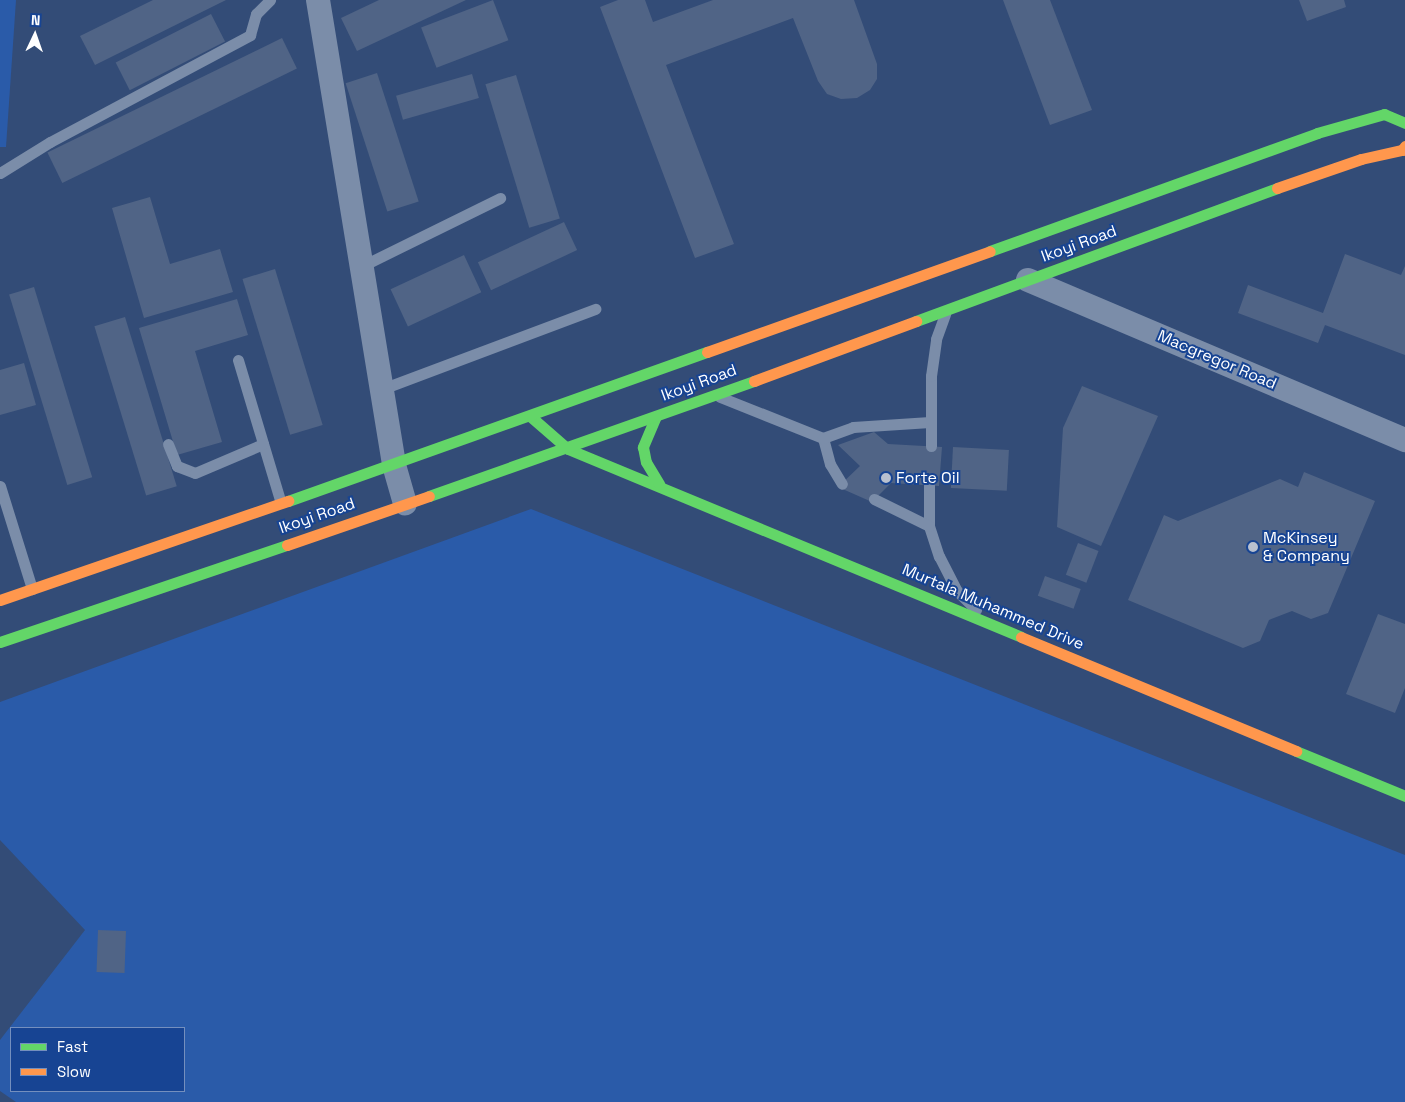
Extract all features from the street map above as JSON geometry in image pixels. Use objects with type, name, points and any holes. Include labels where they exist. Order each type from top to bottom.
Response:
[{"type":"main road","name":"Ikoyi Road","points":[[0,600],[394,465],[1317,134],[1384,114],[1405,115]]},
{"type":"main road","points":[[1384,114],[1405,123]]},
{"type":"main road","name":"Ikoyi Road","points":[[0,642],[568,448],[1309,176],[1361,159],[1404,149]]},
{"type":"main road","name":"Murtala Muhammed Drive","points":[[530,416],[568,448],[659,484],[1405,796]]},
{"type":"main road","points":[[656,416],[643,447],[646,462],[659,484]]},
{"type":"street","points":[[318,0],[394,465],[405,504]]},
{"type":"street","name":"Macgregor Road","points":[[1028,280],[1405,440]]},
{"type":"lane","points":[[0,174],[50,142],[250,36],[256,14],[270,0]]},
{"type":"lane","points":[[362,266],[500,198]]},
{"type":"lane","points":[[382,389],[596,309]]},
{"type":"lane","points":[[931,446],[930,376],[936,339],[946,310]]},
{"type":"lane","points":[[238,360],[281,503]]},
{"type":"lane","points":[[714,394],[823,438],[853,427],[930,422]]},
{"type":"lane","points":[[823,438],[830,464],[842,484]]},
{"type":"lane","points":[[168,444],[177,466],[195,473],[263,444]]},
{"type":"lane","points":[[929,485],[929,526],[956,590],[991,624]]},
{"type":"lane","points":[[0,486],[32,589]]},
{"type":"lane","points":[[874,499],[929,526]]},
{"type":"shaded area","points":[[0,0],[16,0],[6,147],[0,147]]},
{"type":"shaded area","points":[[531,509],[1405,855],[1405,1102],[16,1102],[0,1091],[0,1040],[10,1027],[10,1092],[185,1092],[185,1027],[10,1027],[85,930],[0,840],[0,702]]},
{"type":"building","points":[[153,0],[226,0],[95,65],[80,36]]},
{"type":"building","points":[[379,0],[466,0],[357,51],[341,18]]},
{"type":"building","points":[[493,0],[508,40],[437,68],[421,28]]},
{"type":"building","points":[[618,0],[645,0],[653,22],[713,0],[854,0],[877,64],[877,79],[870,90],[857,98],[841,99],[827,94],[818,81],[793,18],[666,65],[734,244],[695,258],[600,7]]},
{"type":"building","points":[[1003,0],[1050,0],[1092,110],[1050,125]]},
{"type":"building","points":[[1299,0],[1344,0],[1346,7],[1307,21]]},
{"type":"building","points":[[211,14],[225,42],[130,90],[116,63]]},
{"type":"building","points":[[282,38],[297,69],[62,183],[47,152]]},
{"type":"building","points":[[377,73],[419,201],[387,212],[346,83]]},
{"type":"building","points":[[472,74],[479,98],[403,120],[396,96]]},
{"type":"building","points":[[516,75],[560,218],[529,228],[485,84]]},
{"type":"building","points":[[150,197],[170,264],[220,249],[233,292],[144,318],[112,208]]},
{"type":"building","points":[[564,222],[577,250],[491,290],[478,262]]},
{"type":"building","points":[[1345,254],[1401,275],[1405,266],[1405,355],[1325,325],[1318,343],[1238,313],[1248,285],[1323,313]]},
{"type":"building","points":[[464,255],[481,292],[408,326],[391,289]]},
{"type":"building","points":[[275,269],[323,425],[290,435],[242,279]]},
{"type":"building","points":[[34,287],[92,477],[67,485],[9,295]]},
{"type":"building","points":[[237,299],[248,335],[195,351],[222,442],[177,455],[139,328]]},
{"type":"building","points":[[125,317],[177,486],[146,496],[94,326]]},
{"type":"building","points":[[24,363],[36,405],[0,415],[0,370]]},
{"type":"building","points":[[1082,386],[1158,416],[1101,546],[1057,527],[1063,428]]},
{"type":"building","points":[[874,432],[888,444],[942,447],[939,486],[891,483],[872,502],[838,487],[860,466],[838,445]]},
{"type":"building","points":[[953,447],[1009,450],[1007,491],[951,488]]},
{"type":"building","points":[[1304,472],[1375,501],[1328,613],[1311,619],[1292,611],[1269,620],[1260,641],[1243,648],[1128,600],[1164,515],[1178,521],[1280,479],[1298,487]]},
{"type":"building","points":[[1078,543],[1099,551],[1086,583],[1066,575]]},
{"type":"building","points":[[1045,576],[1081,589],[1074,609],[1038,596]]},
{"type":"building","points":[[1378,614],[1405,624],[1405,688],[1395,713],[1346,694]]},
{"type":"building","points":[[98,930],[126,931],[125,973],[97,972]]},
{"type":"traffic: fast","points":[[990,251],[1317,133],[1384,114],[1405,123]]},
{"type":"traffic: fast","points":[[916,321],[1277,188]]},
{"type":"traffic: fast","points":[[288,501],[707,352]]},
{"type":"traffic: fast","points":[[429,496],[754,381]]},
{"type":"traffic: fast","points":[[530,416],[568,449],[1021,637]]},
{"type":"traffic: fast","points":[[656,416],[643,447],[646,462],[659,484]]},
{"type":"traffic: fast","points":[[0,642],[287,545]]},
{"type":"traffic: fast","points":[[1296,751],[1405,796]]},
{"type":"traffic: slow","points":[[1277,188],[1361,159],[1402,150],[1405,146]]},
{"type":"traffic: slow","points":[[707,352],[990,251]]},
{"type":"traffic: slow","points":[[754,381],[916,321]]},
{"type":"traffic: slow","points":[[287,545],[429,496]]},
{"type":"traffic: slow","points":[[0,600],[288,501]]},
{"type":"traffic: slow","points":[[1021,637],[1296,751]]},
{"type":"place","name":"Forte Oil","points":[[886,478]]},
{"type":"place","name":"McKinsey & Company","points":[[1253,547]]}]
